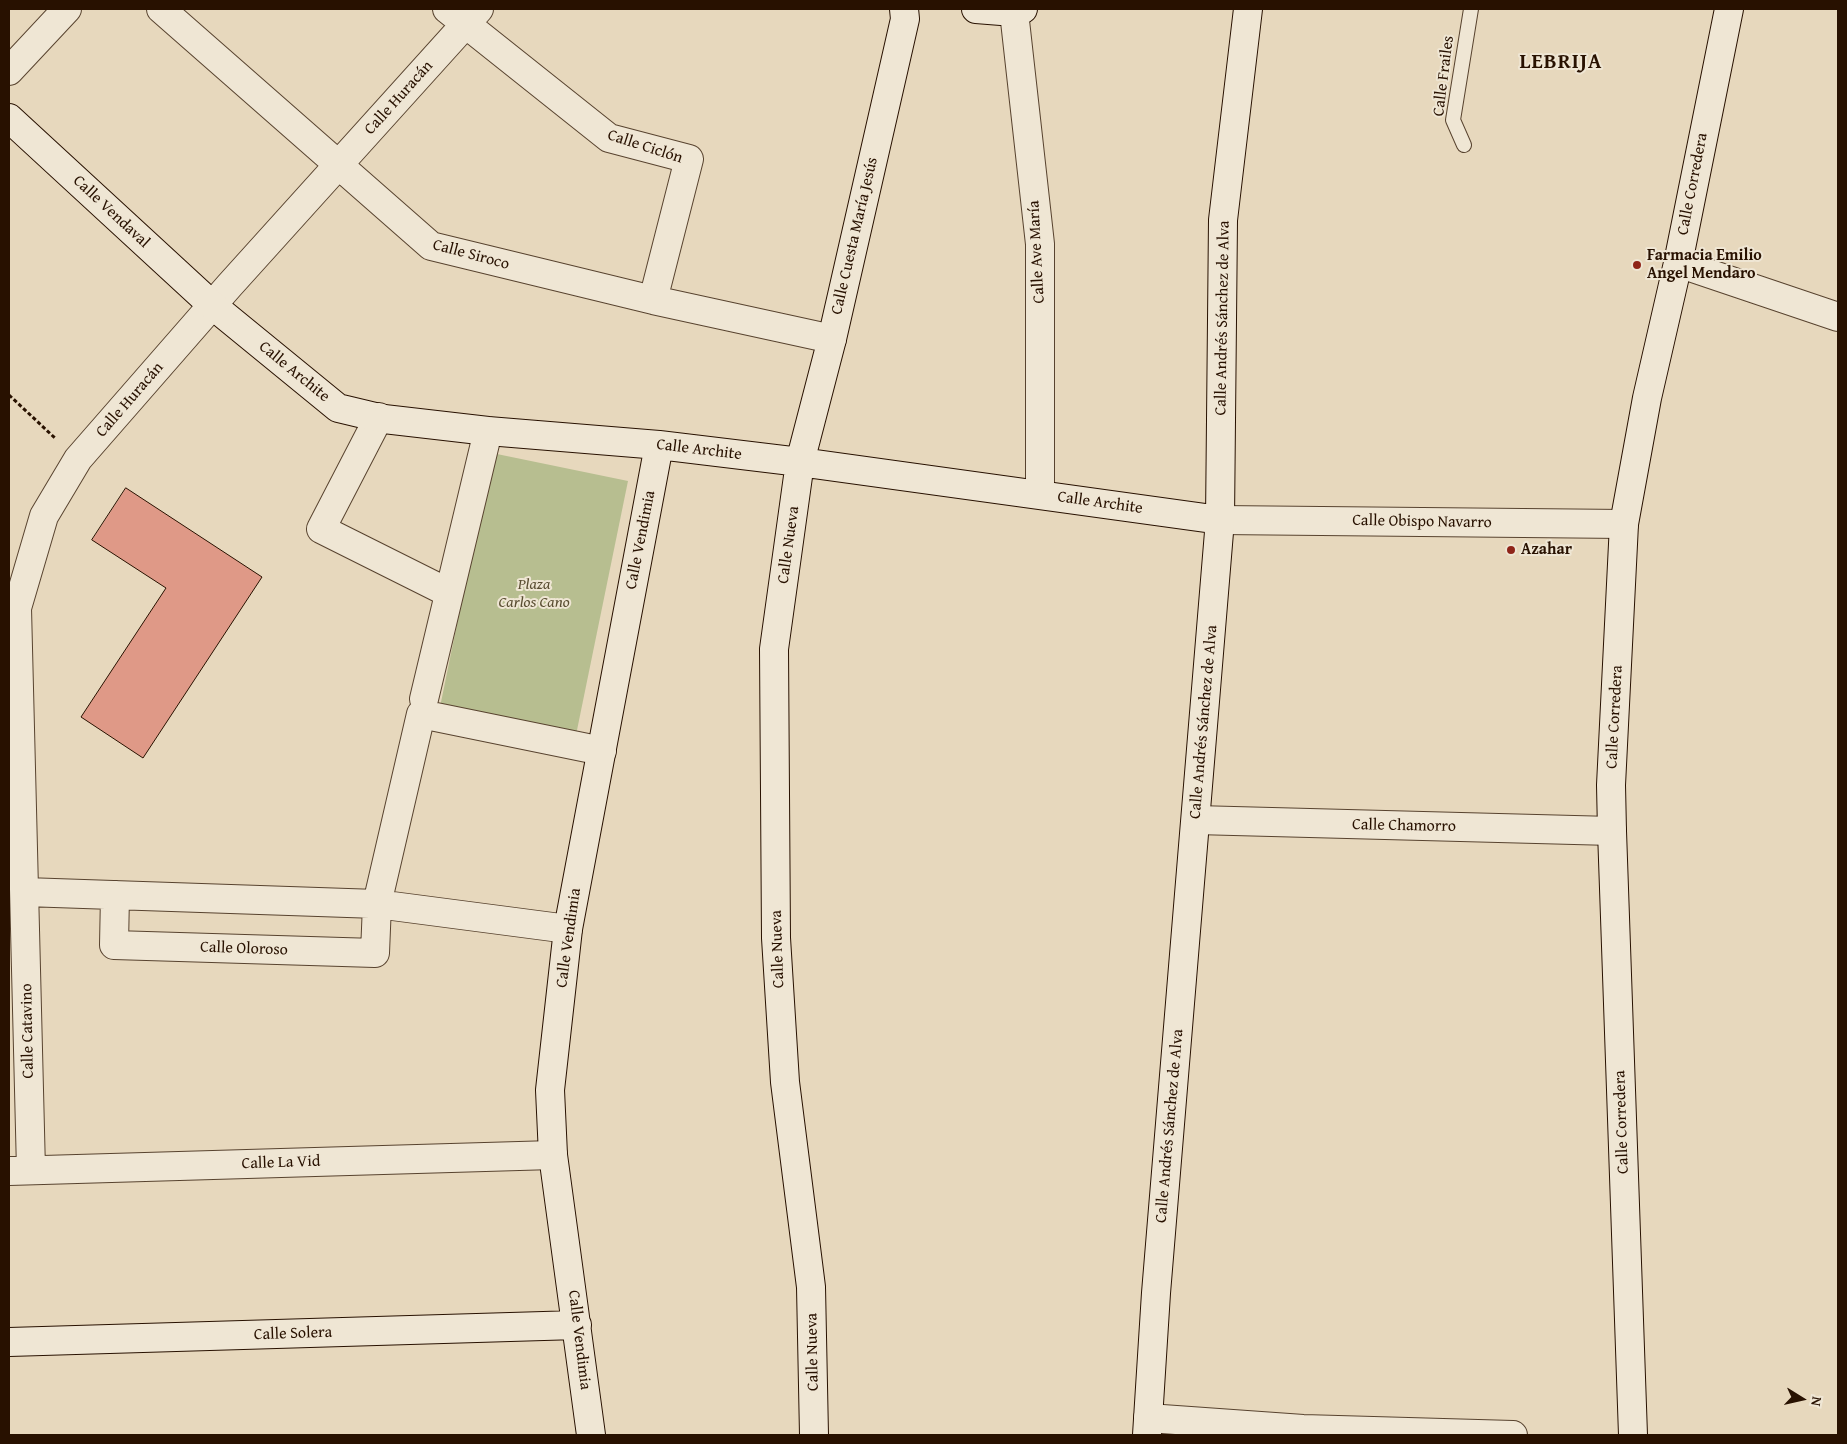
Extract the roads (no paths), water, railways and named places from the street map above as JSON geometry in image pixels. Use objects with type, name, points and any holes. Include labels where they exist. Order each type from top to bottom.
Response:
[{"type":"street","points":[[9,71],[67,9]]},
{"type":"street","name":"Calle Siroco","points":[[161,9],[337,166],[431,246],[653,300],[832,339]]},
{"type":"street","name":"Calle Cuesta María Jesús","points":[[800,462],[832,339],[905,19],[904,9]]},
{"type":"street","points":[[976,9],[1018,10]]},
{"type":"street","name":"Calle Andrés Sánchez de Alva","points":[[1147,1427],[1157,1283],[1220,520],[1223,220],[1248,9]]},
{"type":"street","name":"Calle Corredera","points":[[1633,1435],[1611,785],[1624,524],[1647,398],[1678,263],[1729,9]]},
{"type":"street","name":"Calle Ave María","points":[[1018,10],[1040,244],[1040,494]]},
{"type":"street","name":"Calle Huracán","points":[[25,892],[16,608],[44,516],[78,459],[212,305],[337,166],[464,14]]},
{"type":"street","name":"Calle Ciclón","points":[[464,14],[609,138],[689,159],[653,300]]},
{"type":"street","name":"Calle Vendaval","points":[[9,118],[212,305]]},
{"type":"street","points":[[1678,263],[1838,317]]},
{"type":"street","name":"Calle Archite","points":[[212,305],[338,408],[379,418],[488,431],[659,445],[800,462],[1220,520]]},
{"type":"street","points":[[379,418],[320,529],[450,593]]},
{"type":"street","points":[[377,904],[488,431]]},
{"type":"street","name":"Calle Vendimia","points":[[591,1435],[578,1325],[553,1155],[550,1090],[568,929],[659,445]]},
{"type":"street","name":"Calle Nueva","points":[[800,462],[774,649],[776,938],[785,1082],[811,1287],[814,1435]]},
{"type":"street","name":"Calle Obispo Navarro","points":[[1220,520],[1624,524]]},
{"type":"street","points":[[422,706],[602,751]]},
{"type":"street","name":"Calle Chamorro","points":[[1196,820],[1612,831]]},
{"type":"street","points":[[25,892],[377,904],[568,929]]},
{"type":"street","name":"Calle Catavino","points":[[20,1170],[18,972],[25,892]]},
{"type":"street","name":"Calle Oloroso","points":[[115,895],[114,945],[374,954],[377,904]]},
{"type":"street","name":"Calle La Vid","points":[[20,1170],[553,1155]]},
{"type":"street","name":"Calle Solera","points":[[9,1342],[578,1325]]},
{"type":"street","points":[[1147,1427],[1513,1435]]},
{"type":"lane","name":"Calle Frailes","points":[[1464,145],[1453,120],[1470,9]]},
{"type":"place","name":"Farmacia Emilio Angel Mendaro","points":[[1637,265]]},
{"type":"place","name":"Azahar","points":[[1511,550]]},
{"type":"district","name":"LEBRIJA","points":[[1561,63]]},
{"type":"park label","name":"Plaza Carlos Cano","points":[[534,594]]}]
